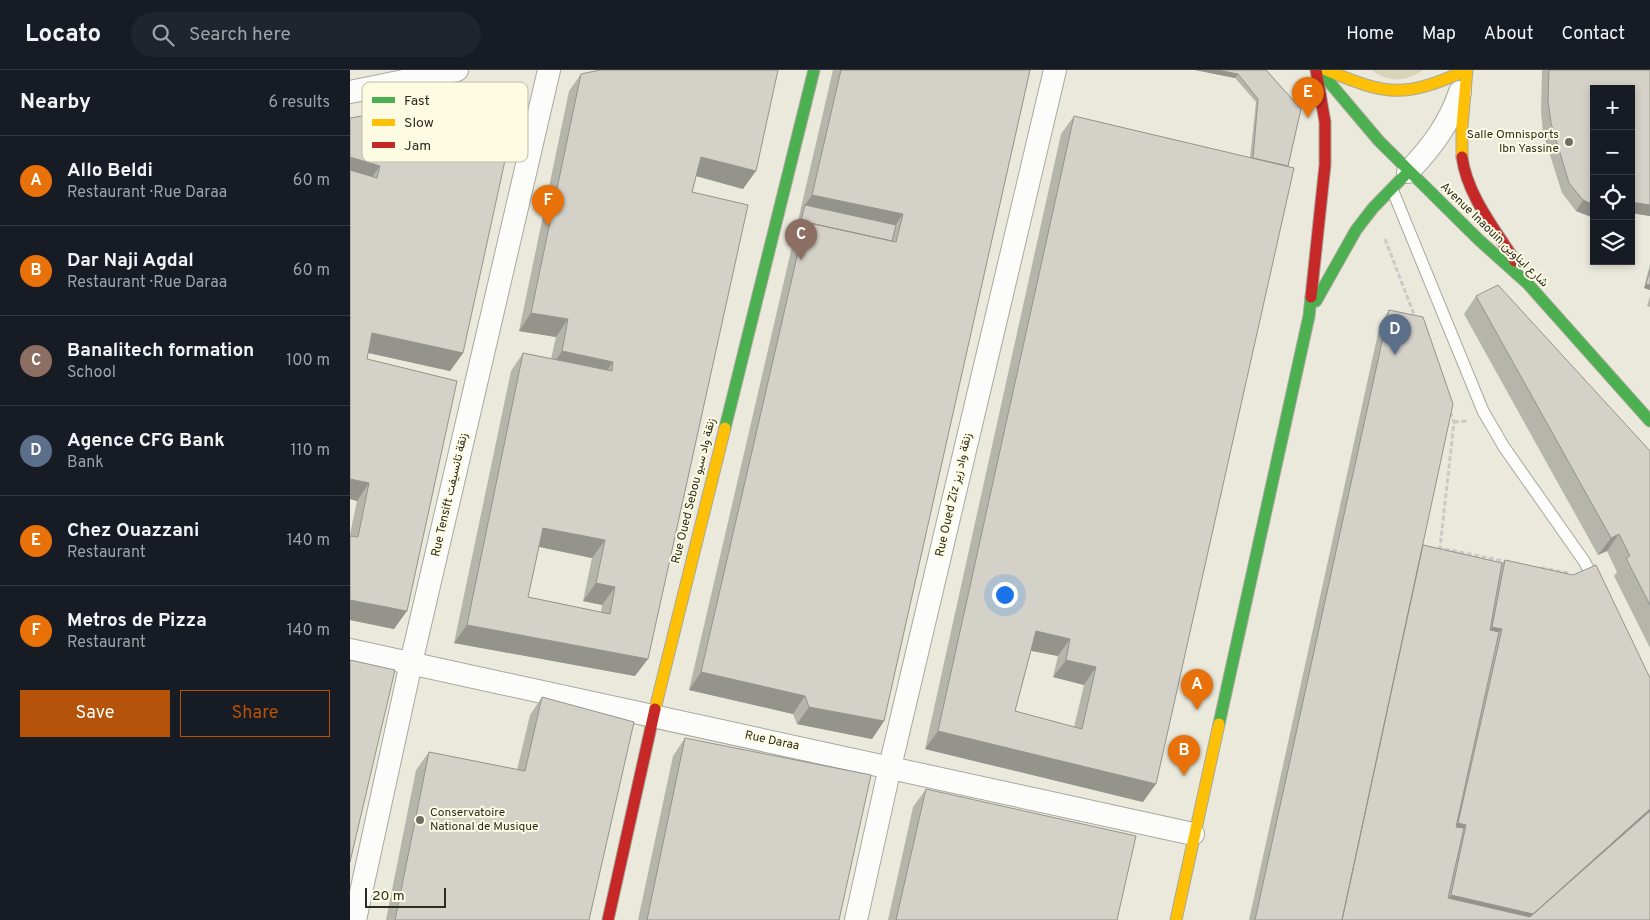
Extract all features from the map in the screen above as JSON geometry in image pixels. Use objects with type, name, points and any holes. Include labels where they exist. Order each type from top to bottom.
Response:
[{"type":"street","points":[[399,82],[457,70]]},
{"type":"street","name":"Rue Tensift زنقة تانسيفت","points":[[528,160],[549,70]]},
{"type":"street","name":"Rue Oued Sebou زنقة واد سبو","points":[[608,920],[653,715],[814,70]]},
{"type":"street","name":"Rue Oued Ziz زنقة واد زيز","points":[[856,920],[890,767],[1055,70]]},
{"type":"street","points":[[1176,920],[1193,834],[1309,316],[1325,164],[1325,122],[1317,70]]},
{"type":"street","name":"Avenue Inaouin شارع ايناوين","points":[[1317,70],[1358,119],[1408,172],[1528,284],[1650,421]]},
{"type":"street","points":[[1326,70],[1369,86],[1392,92],[1436,84],[1467,70]]},
{"type":"street","points":[[1309,316],[1356,230],[1373,208],[1432,147],[1447,122],[1467,70]]},
{"type":"street","points":[[1467,70],[1462,160],[1469,183],[1528,284]]},
{"type":"street","name":"Rue Tensift زنقة تانسيفت","points":[[355,920],[411,663],[528,162]]},
{"type":"street","name":"Rue Daraa","points":[[350,650],[1193,834]]},
{"type":"lane","points":[[1392,189],[1483,411],[1497,436],[1584,561],[1597,586]]},
{"type":"path","points":[[1373,208],[1417,323]]},
{"type":"path","points":[[1447,403],[1454,422],[1440,548],[1518,564]]},
{"type":"path","points":[[1454,422],[1468,421]]},
{"type":"path","points":[[1454,561],[1456,551]]},
{"type":"path","points":[[1465,563],[1467,554]]},
{"type":"path","points":[[1474,565],[1476,556]]},
{"type":"path","points":[[1486,568],[1488,558]]},
{"type":"path","points":[[1537,567],[1576,575]]},
{"type":"shaded area","points":[[1372,70],[1423,70],[1404,79],[1391,79]]},
{"type":"building","points":[[600,70],[778,70],[756,171],[701,157],[692,192],[748,205],[648,659],[467,625],[523,353],[612,371],[613,362],[562,351],[568,319],[531,313],[581,74]],"holes":[[[543,528],[605,540],[596,583],[615,587],[610,614],[528,597]]]},
{"type":"building","points":[[841,70],[1030,70],[884,721],[809,707],[805,696],[701,672],[805,222],[896,242],[903,214],[812,195]]},
{"type":"building","points":[[1217,70],[1266,70],[1301,109],[1288,166],[1253,158],[1258,99],[1238,74]]},
{"type":"building","name":"Salle Omnisports Ibn Yassine","points":[[1549,70],[1650,70],[1650,205],[1635,203],[1635,85],[1590,85],[1590,203],[1583,200],[1569,183],[1551,123],[1548,100]]},
{"type":"building","points":[[362,116],[362,161],[350,157],[350,118]]},
{"type":"building","points":[[1074,116],[1294,168],[1156,784],[938,731]],"holes":[[[1036,631],[1070,639],[1066,660],[1096,667],[1082,729],[1015,711]]]},
{"type":"building","points":[[367,162],[505,162],[463,353],[372,333],[367,359],[457,381],[407,611],[350,600],[350,536],[358,537],[369,483],[350,479],[350,170],[377,178],[380,166]]},
{"type":"building","points":[[805,205],[896,225],[892,241],[805,222],[798,232]]},
{"type":"building","points":[[1650,270],[1650,285],[1646,284]]},
{"type":"building","points":[[1498,285],[1650,451],[1650,605],[1626,558],[1630,556],[1619,534],[1611,538],[1476,296]]},
{"type":"building","points":[[1389,310],[1423,317],[1453,404],[1342,920],[1255,920]]},
{"type":"building","points":[[1423,545],[1502,563],[1490,630],[1499,632],[1456,827],[1464,828],[1448,898],[1530,917],[1650,811],[1650,920],[1342,920]]},
{"type":"building","points":[[1505,560],[1573,575],[1596,565],[1650,678],[1650,809],[1533,914],[1451,895],[1466,825],[1458,823],[1502,629],[1492,627]]},
{"type":"building","points":[[350,660],[395,670],[350,862]]},
{"type":"building","points":[[542,697],[634,722],[589,920],[395,920],[429,752],[525,771]]},
{"type":"building","points":[[685,738],[871,775],[839,920],[647,920]]},
{"type":"building","points":[[926,789],[1136,836],[1117,920],[896,920]]},
{"type":"traffic: fast","points":[[725,428],[814,70]]},
{"type":"traffic: fast","points":[[1319,70],[1379,141],[1479,240],[1528,284],[1650,421]]},
{"type":"traffic: fast","points":[[1316,301],[1356,230],[1373,208],[1408,172]]},
{"type":"traffic: fast","points":[[1219,724],[1309,316],[1311,297]]},
{"type":"traffic: slow","points":[[1326,70],[1366,85],[1397,90],[1427,85],[1467,70],[1462,126],[1462,157]]},
{"type":"traffic: slow","points":[[655,709],[725,428]]},
{"type":"traffic: slow","points":[[1176,920],[1219,724]]},
{"type":"traffic: jam","points":[[1311,297],[1325,165],[1325,122],[1316,70]]},
{"type":"traffic: jam","points":[[1462,157],[1465,171],[1476,198],[1515,261]]},
{"type":"traffic: jam","points":[[608,920],[655,709]]},
{"type":"place","name":"Chez Ouazzani","points":[[1308,118]]},
{"type":"place","name":"Salle Omnisports Ibn Yassine","points":[[1569,142]]},
{"type":"place","name":"Metros de Pizza","points":[[548,226]]},
{"type":"place","name":"Banalitech formation","points":[[801,260]]},
{"type":"place","name":"Agence CFG Bank","points":[[1395,355]]},
{"type":"place","name":"Allo Beldi","points":[[1197,710]]},
{"type":"place","name":"Dar Naji Agdal","points":[[1184,776]]},
{"type":"place","name":"Conservatoire National de Musique","points":[[420,820]]}]
